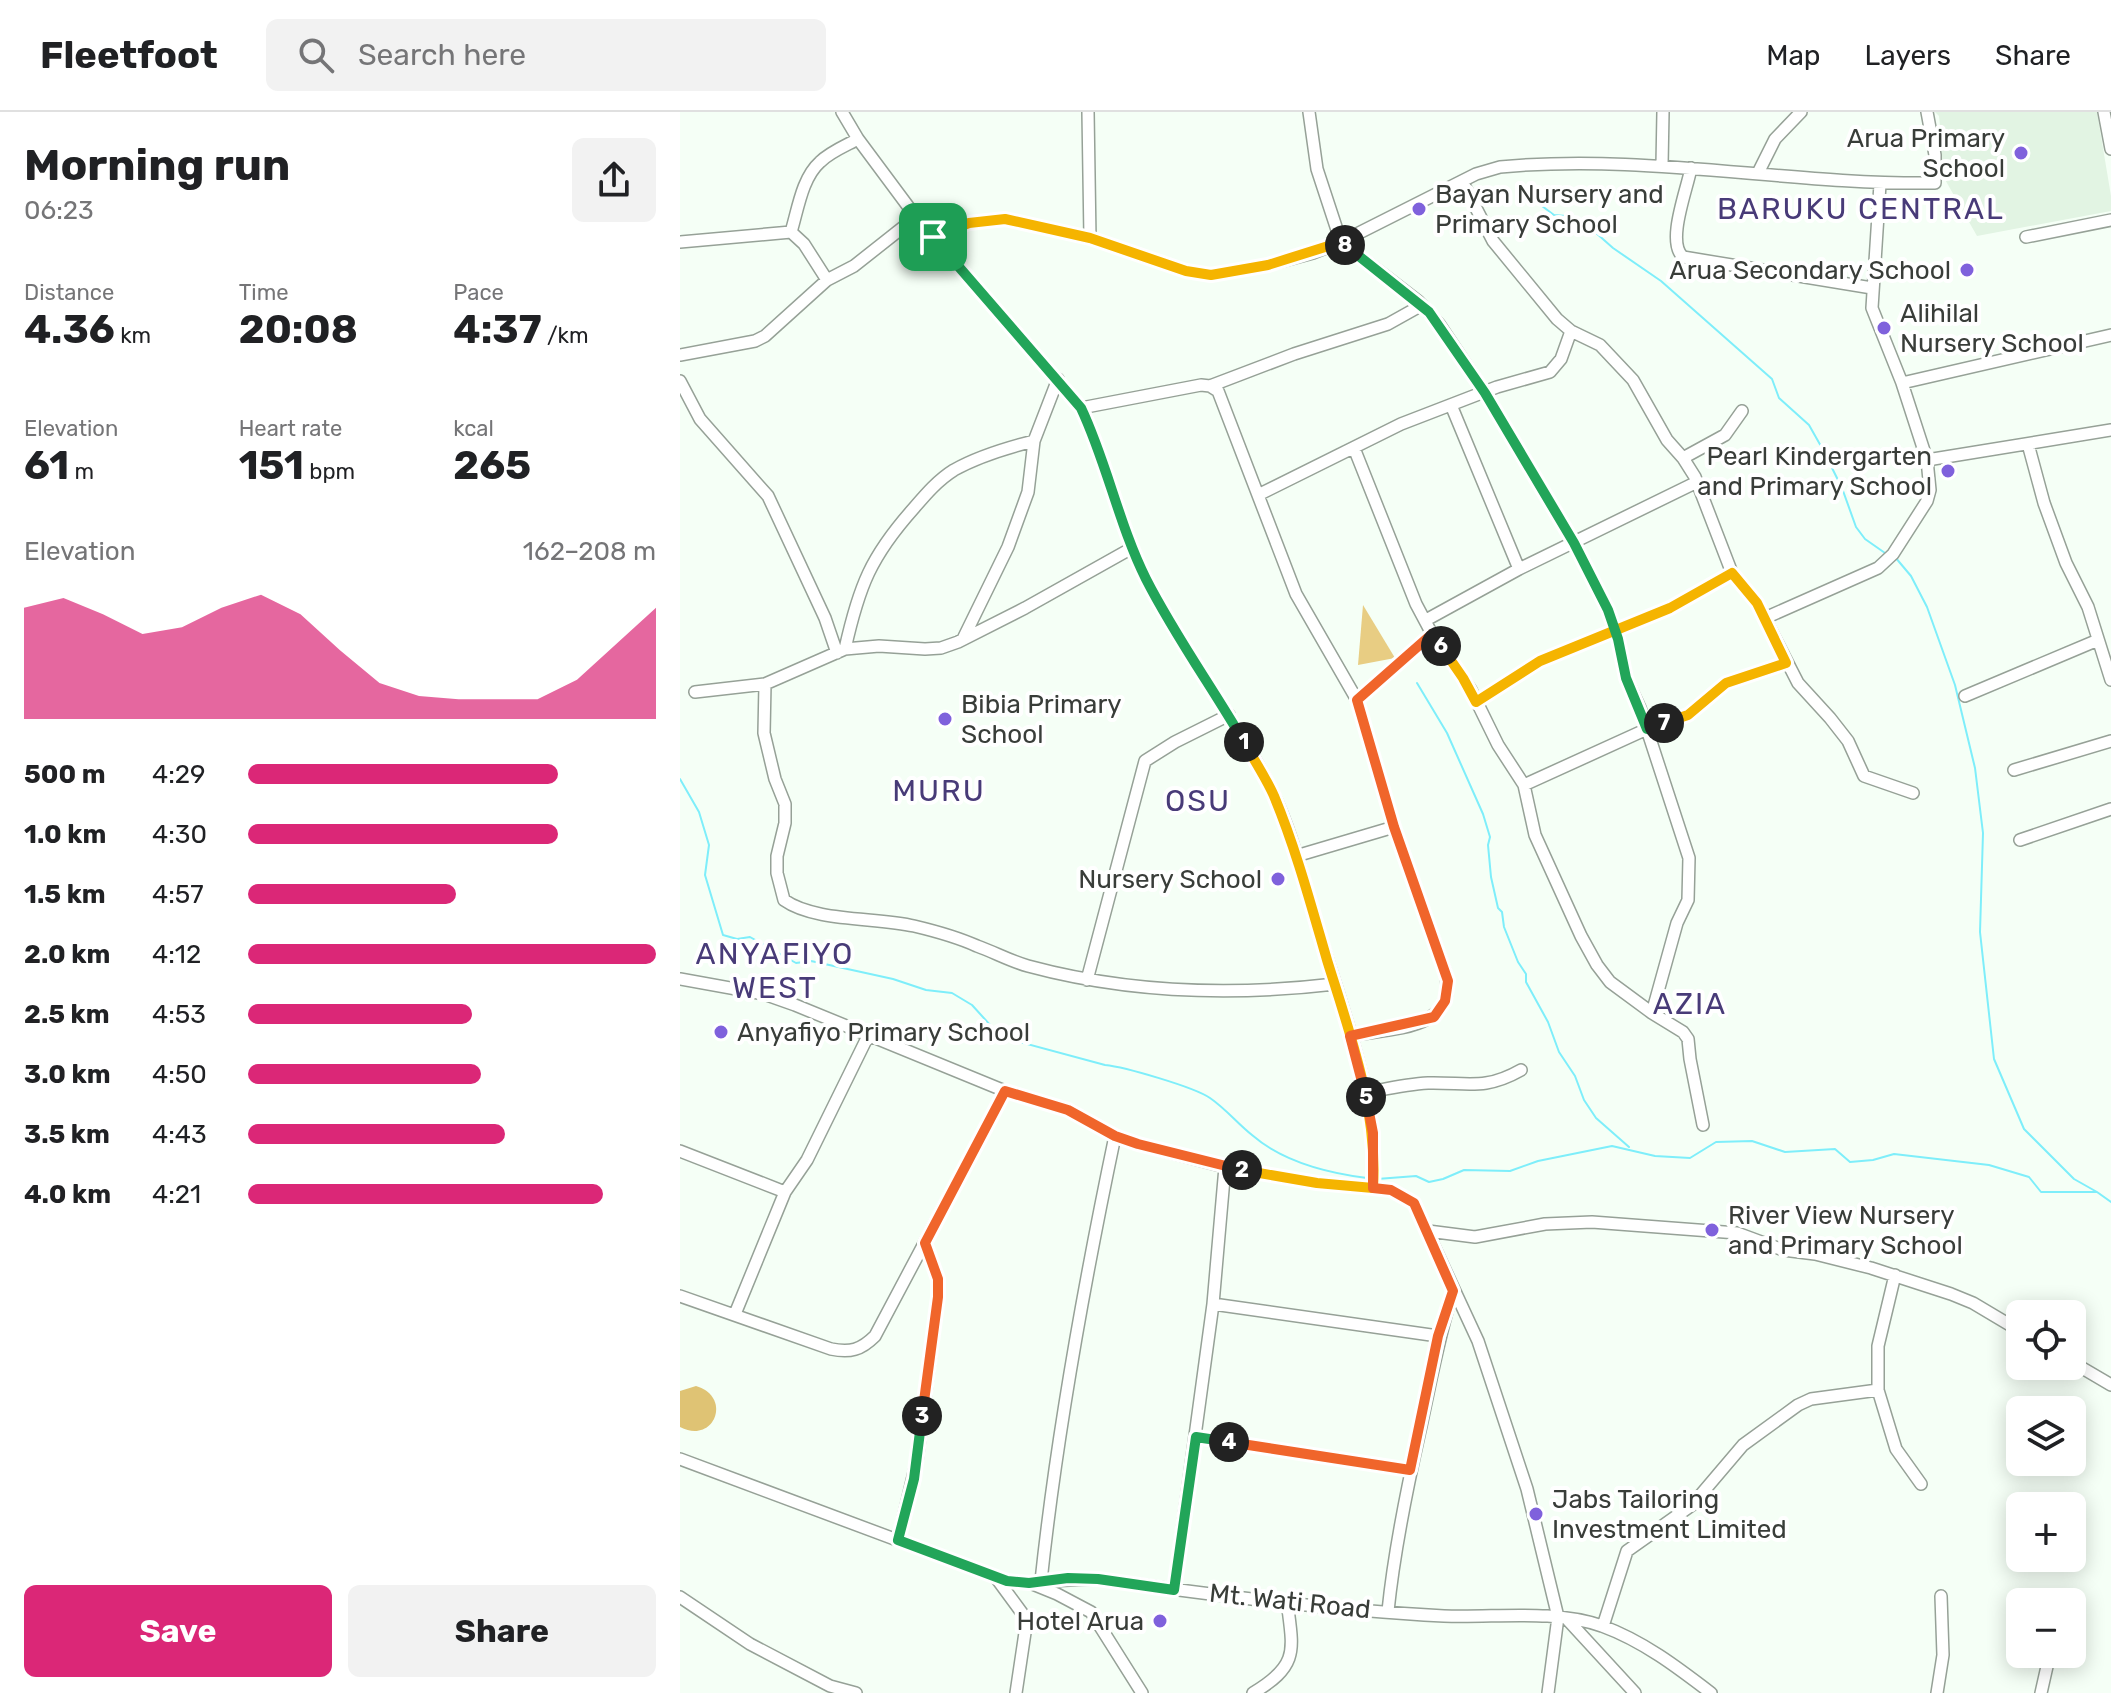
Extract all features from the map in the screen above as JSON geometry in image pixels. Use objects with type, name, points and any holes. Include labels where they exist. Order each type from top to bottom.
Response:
[{"type":"street","points":[[842,112],[858,139],[916,217],[1081,408],[1097,441],[1132,548],[1178,638],[1229,715],[1273,793],[1296,856],[1365,1093],[1373,1133],[1373,1188]]},
{"type":"street","points":[[1088,112],[1090,238]]},
{"type":"street","points":[[1309,112],[1317,169],[1341,242],[1422,305],[1439,324],[1485,393],[1574,543],[1616,631],[1626,678],[1647,729],[1689,858],[1688,900],[1677,923],[1652,1013]]},
{"type":"street","points":[[1662,165],[1663,112]]},
{"type":"street","points":[[1758,173],[1775,139],[1801,112]]},
{"type":"street","points":[[933,237],[969,223],[1005,219],[1090,238],[1186,271],[1211,275],[1268,265],[1341,242],[1462,181],[1488,170],[1511,166],[1662,165],[1880,184],[1935,183],[1935,155],[1927,112]]},
{"type":"street","points":[[2104,112],[2111,149]]},
{"type":"street","points":[[791,232],[808,177],[822,160],[858,139]]},
{"type":"street","points":[[1691,168],[1675,235],[1676,250],[1683,257],[1872,288]]},
{"type":"street","points":[[1462,181],[1502,254],[1557,319],[1571,331],[1600,345],[1633,380],[1667,440],[1683,458],[1697,482],[1732,573],[1757,603],[1798,683],[1848,741],[1864,776],[1913,793]]},
{"type":"street","points":[[1765,618],[1878,568],[1920,516],[1930,490],[1927,460],[1902,383],[1874,316],[1872,288],[1880,184]]},
{"type":"street","points":[[680,355],[755,341],[765,336],[827,280],[854,266],[916,217]]},
{"type":"street","points":[[2026,237],[2111,220]]},
{"type":"street","points":[[680,242],[791,232],[804,244],[827,280]]},
{"type":"street","points":[[1081,408],[1201,385],[1210,386],[1294,354],[1388,324],[1422,305]]},
{"type":"street","points":[[1258,495],[1401,424],[1550,372],[1561,359],[1571,331]]},
{"type":"street","points":[[1902,383],[2111,335]]},
{"type":"street","points":[[963,639],[1008,547],[1028,492],[1034,441],[1058,379]]},
{"type":"street","points":[[680,381],[700,419],[768,496],[841,651]]},
{"type":"street","points":[[1210,386],[1220,396],[1296,594],[1357,700],[1394,827],[1445,971],[1448,992],[1440,1010],[1429,1020],[1350,1036]]},
{"type":"street","points":[[1451,405],[1519,569]]},
{"type":"street","points":[[1683,458],[1729,432],[1742,411]]},
{"type":"street","points":[[1927,460],[2111,430]]},
{"type":"street","points":[[841,651],[874,559],[890,534],[934,485],[994,451],[1034,441]]},
{"type":"street","points":[[2028,444],[2044,503],[2066,563],[2088,607],[2111,680]]},
{"type":"street","points":[[1354,448],[1407,586],[1432,634],[1463,678],[1498,745],[1524,785],[1535,835],[1597,965],[1610,982],[1683,1032],[1688,1039],[1703,1125]]},
{"type":"street","points":[[1426,620],[1519,569],[1697,482]]},
{"type":"street","points":[[695,692],[765,684],[841,651],[879,646],[941,648],[1025,608],[1132,548]]},
{"type":"street","points":[[1476,702],[1540,661],[1670,608],[1732,573]]},
{"type":"street","points":[[1357,700],[1432,634]]},
{"type":"street","points":[[1965,696],[2098,640]]},
{"type":"street","points":[[1524,785],[1647,729],[1688,715],[1726,683],[1786,663]]},
{"type":"street","points":[[765,684],[764,733],[775,779],[785,804],[777,873],[784,900],[791,905],[924,928],[1025,965],[1087,980],[1147,988],[1264,991],[1335,984]]},
{"type":"street","points":[[1087,980],[1145,761],[1229,715]]},
{"type":"street","points":[[2014,770],[2111,741]]},
{"type":"street","points":[[2020,840],[2111,809]]},
{"type":"street","points":[[1296,856],[1394,827]]},
{"type":"street","points":[[680,979],[764,994],[841,1022],[868,1036],[1005,1091],[1068,1110],[1115,1136],[1225,1167],[1317,1183],[1391,1190],[1414,1203],[1478,1341],[1527,1489],[1562,1618],[1548,1693]]},
{"type":"street","points":[[735,1314],[785,1192],[814,1147],[868,1036]]},
{"type":"street","points":[[1365,1093],[1426,1084],[1489,1084],[1521,1070]]},
{"type":"street","points":[[680,1296],[831,1349],[851,1351],[864,1347],[875,1336],[1005,1091]]},
{"type":"street","points":[[1115,1136],[1069,1368],[1035,1582],[1091,1612],[1142,1693]]},
{"type":"street","points":[[680,1151],[785,1192]]},
{"type":"street","points":[[1174,1590],[1213,1304],[1225,1167]]},
{"type":"street","points":[[1428,1231],[1483,1237],[1545,1224],[1592,1222],[1737,1233],[1783,1250],[1815,1254],[1895,1275],[1964,1299],[2006,1323]]},
{"type":"street","points":[[898,1540],[917,1460],[938,1297],[938,1279],[925,1243]]},
{"type":"street","points":[[1895,1275],[1878,1346],[1878,1390],[1896,1449],[1921,1484]]},
{"type":"street","points":[[1388,1611],[1410,1470],[1438,1336],[1453,1291]]},
{"type":"street","points":[[1213,1304],[1438,1336]]},
{"type":"street","points":[[2086,1370],[2111,1385]]},
{"type":"street","points":[[1603,1626],[1627,1551],[1692,1505],[1743,1445],[1765,1427],[1811,1399],[1878,1390]]},
{"type":"street","points":[[1196,1437],[1410,1470]]},
{"type":"street","name":"Mt. Wati Road","points":[[680,1459],[997,1578],[1035,1582],[1068,1578],[1098,1579],[1174,1590],[1446,1616],[1562,1618],[1603,1626],[1652,1650],[1711,1693]]},
{"type":"street","points":[[997,1578],[1022,1613],[1026,1626],[1016,1693]]},
{"type":"street","points":[[1937,1693],[1943,1655],[1941,1596]]},
{"type":"street","points":[[680,1597],[750,1644],[830,1686],[856,1693]]},
{"type":"street","points":[[1253,1693],[1281,1674],[1291,1658],[1287,1601]]},
{"type":"street","points":[[1562,1618],[1635,1693]]},
{"type":"street","points":[[2041,1693],[2047,1668]]},
{"type":"shaded area","name":"Arua Primary School","points":[[1935,112],[2097,112],[2111,211],[1977,236],[1943,176],[1935,131],[1940,126],[1939,116]]},
{"type":"shaded area","points":[[1363,605],[1395,658],[1358,665]]},
{"type":"shaded area","points":[[696,1386],[714,1400],[716,1409],[710,1425],[692,1431],[680,1427],[680,1391]]},
{"type":"waterway","points":[[1518,188],[1554,215],[1578,217],[1613,248],[1661,281],[1772,379],[1779,398],[1809,425],[1842,488],[1856,527],[1865,539],[1885,553]]},
{"type":"waterway","points":[[1895,557],[1911,576],[1927,607],[1955,685],[1975,768],[1983,833],[1980,932],[1994,1059],[2024,1129],[2074,1179],[2097,1192]]},
{"type":"waterway","points":[[1417,683],[1447,733],[1483,814],[1490,837],[1491,877],[1498,908],[1518,962],[1526,974],[1526,982],[1548,1022],[1559,1052],[1575,1076],[1584,1100],[1596,1118],[1629,1147]]},
{"type":"waterway","points":[[680,779],[699,812],[709,845],[705,875],[723,935],[737,939],[750,937],[796,963],[811,961],[893,979],[926,990],[952,993],[972,1005],[1001,1037],[1190,1088],[1210,1098],[1252,1135],[1277,1152],[1321,1169],[1367,1178]]},
{"type":"waterway","points":[[1377,1179],[1416,1176],[1429,1182],[1464,1170],[1510,1171],[1538,1161],[1612,1146],[1655,1156],[1690,1158],[1716,1142],[1752,1141],[1785,1152],[1835,1149],[1850,1162],[1894,1154],[1989,1165],[2029,1177],[2041,1192],[2097,1192],[2111,1202]]},
{"type":"place","name":"Arua Primary School","points":[[2021,153]]},
{"type":"place","name":"Bayan Nursery and Primary School","points":[[1419,209]]},
{"type":"place","name":"Arua Secondary School","points":[[1967,270]]},
{"type":"place","name":"Alihilal Nursery School","points":[[1884,328]]},
{"type":"place","name":"Pearl Kindergarten and Primary School","points":[[1948,471]]},
{"type":"place","name":"Bibia Primary School","points":[[945,719]]},
{"type":"place","name":"Nursery School","points":[[1278,879]]},
{"type":"place","name":"Anyafiyo Primary School","points":[[721,1032]]},
{"type":"place","name":"River View Nursery and Primary School","points":[[1712,1230]]},
{"type":"place","name":"Jabs Tailoring Investment Limited","points":[[1536,1514]]},
{"type":"place","name":"Hotel Arua","points":[[1160,1621]]},
{"type":"district","name":"BARUKU CENTRAL","points":[[1861,209]]},
{"type":"district","name":"MURU","points":[[939,791]]},
{"type":"district","name":"OSU","points":[[1198,801]]},
{"type":"district","name":"ANYAFIYO WEST","points":[[775,971]]},
{"type":"district","name":"AZIA","points":[[1690,1004]]},
{"type":"route","points":[[933,237],[969,223],[1017,220],[1090,238],[1186,271],[1211,275],[1268,265],[1341,242],[1429,312],[1485,393],[1574,543],[1608,610],[1616,631],[1626,678],[1647,729],[1688,715],[1719,686],[1786,663],[1757,603],[1732,573],[1670,608],[1616,631],[1577,644],[1540,661],[1476,702],[1432,634],[1357,700],[1394,827],[1448,981],[1445,1001],[1429,1020],[1350,1036],[1361,1074],[1373,1133],[1375,1161],[1373,1188],[1391,1190],[1414,1203],[1453,1291],[1438,1336],[1410,1470],[1196,1437],[1174,1590],[1098,1579],[1068,1578],[1029,1583],[1007,1581],[898,1540],[914,1479],[936,1323],[938,1279],[925,1243],[1005,1091],[1068,1110],[1115,1136],[1138,1144],[1225,1167],[1317,1183],[1373,1188],[1373,1133],[1350,1036],[1296,856],[1273,793],[1229,715],[1178,638],[1146,579],[1132,548],[1097,441],[1081,408],[933,237]]}]
